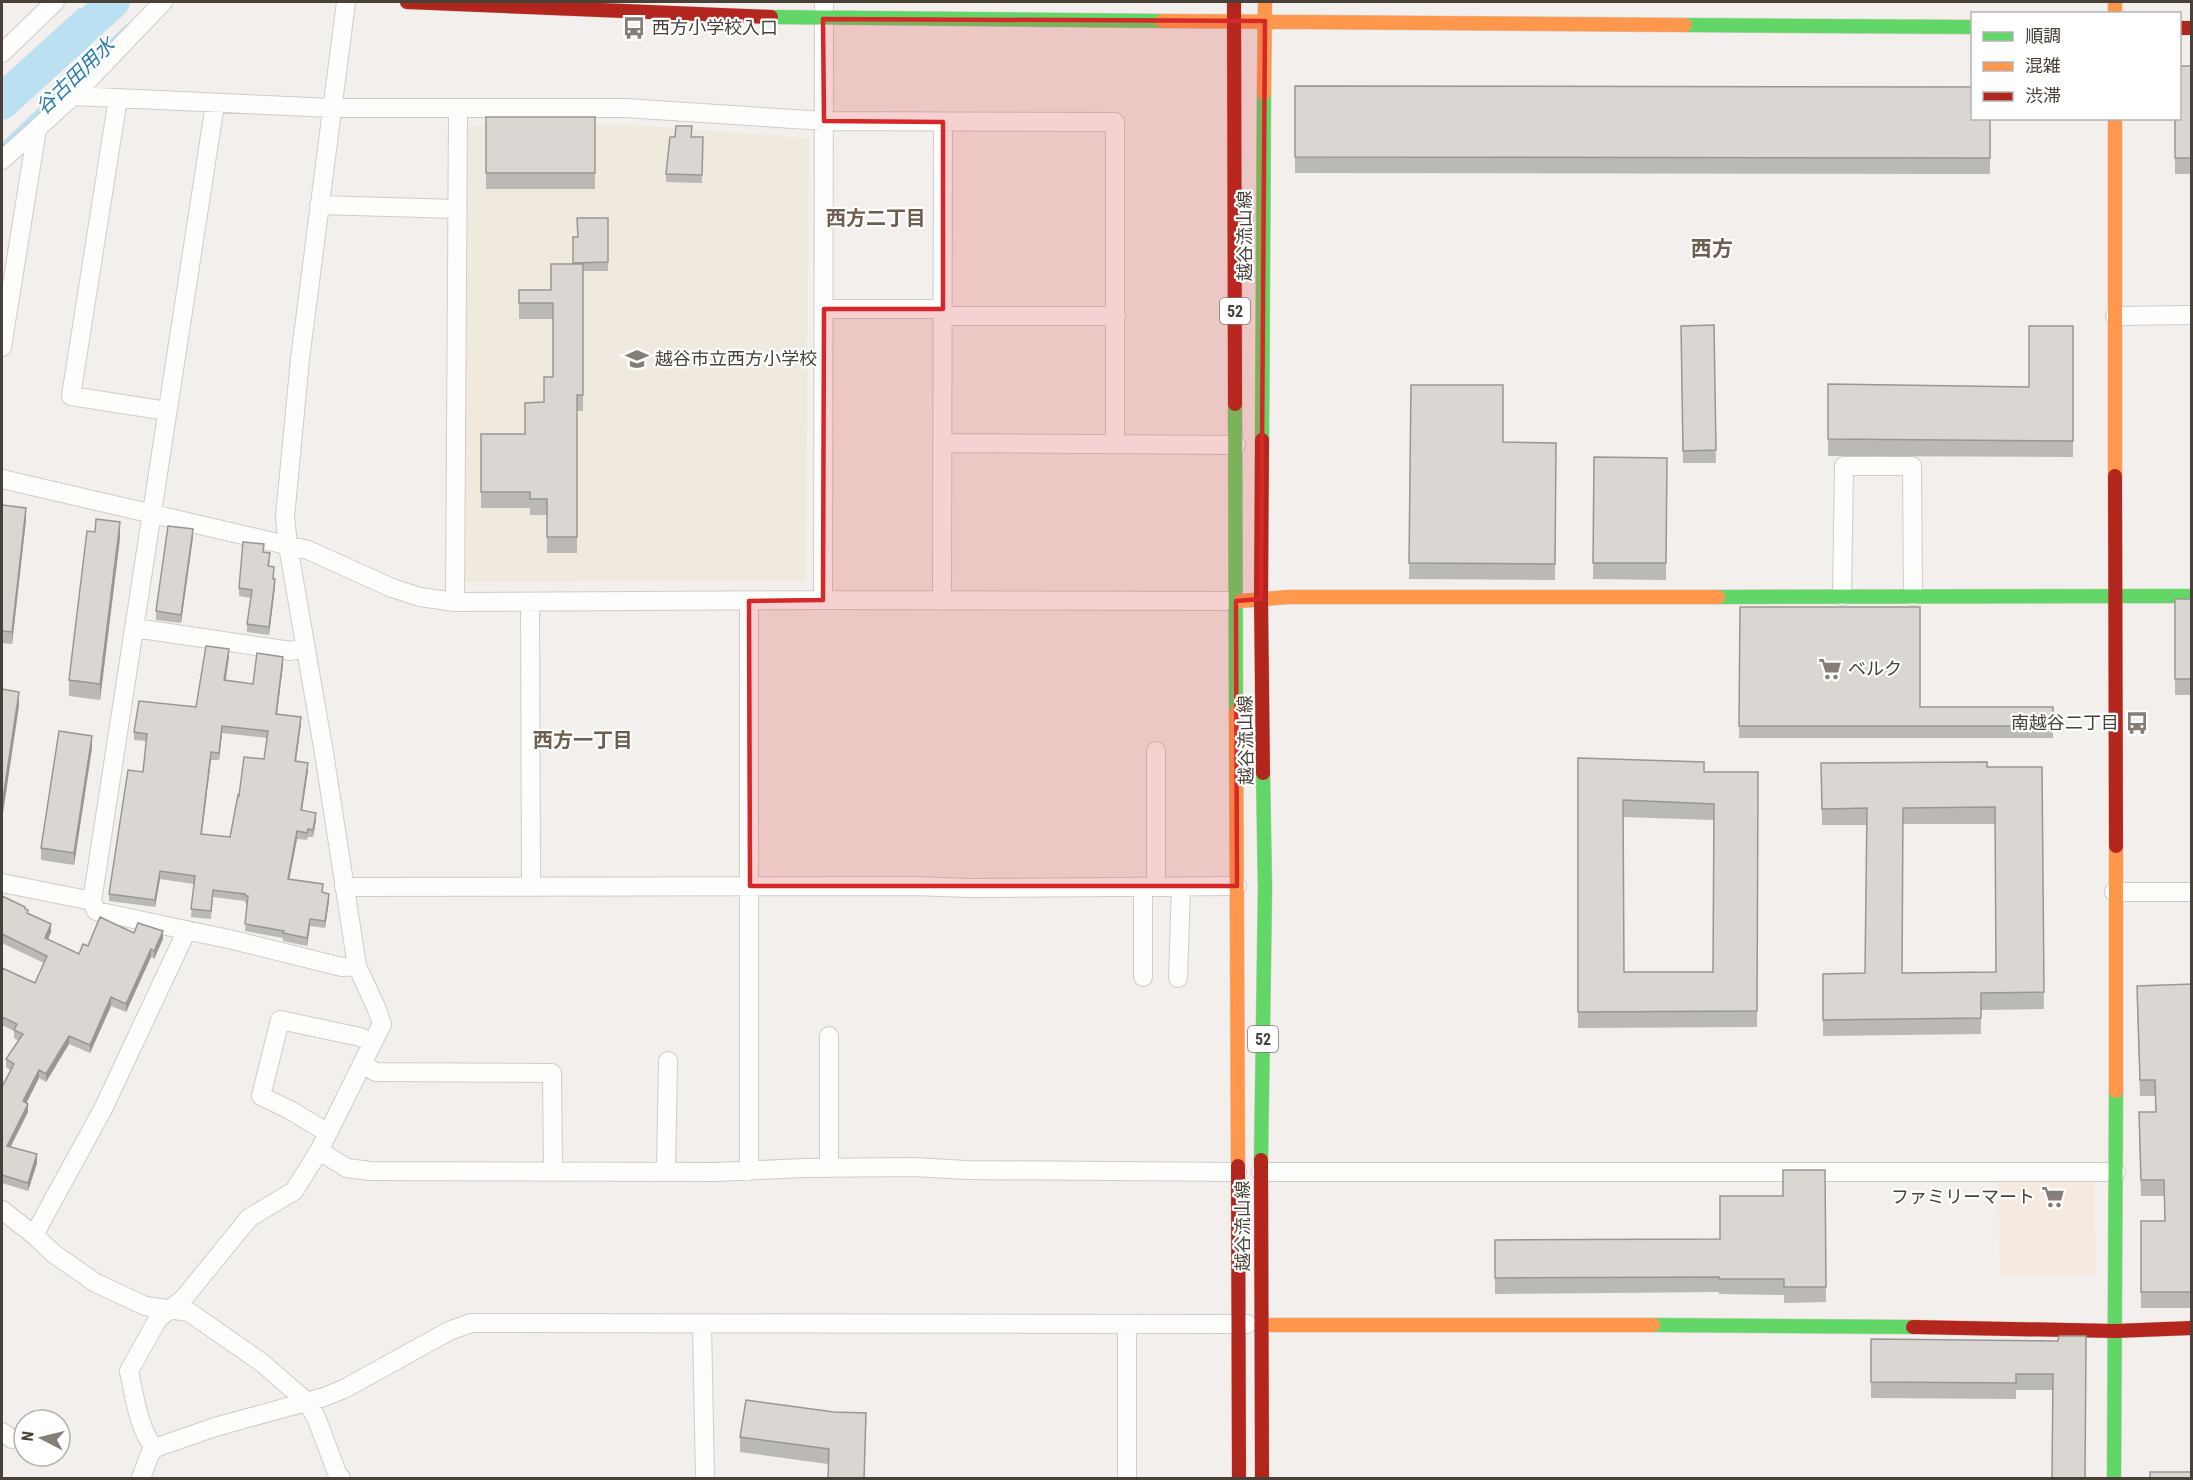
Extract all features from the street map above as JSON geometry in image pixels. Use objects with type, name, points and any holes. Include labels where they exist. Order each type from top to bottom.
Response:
[{"type":"main road","points":[[407,2],[1234,21],[1971,27]]},
{"type":"main road","name":"越谷流山線","points":[[1234,2],[1239,1479]]},
{"type":"main road","name":"越谷流山線","points":[[1262,1479],[1261,1172],[1266,889],[1261,599],[1265,2]]},
{"type":"main road","points":[[2114,1479],[2115,120]]},
{"type":"main road","points":[[1236,601],[1288,597],[2192,596]]},
{"type":"main road","points":[[1261,1325],[1830,1325],[2115,1331],[2192,1329]]},
{"type":"street","points":[[2,53],[55,2]]},
{"type":"street","points":[[2,160],[73,96],[163,2]]},
{"type":"street","points":[[155,1448],[148,1441],[144,1430],[129,1371],[158,1319],[184,1298],[249,1218],[294,1191],[320,1151],[382,1024],[357,966],[285,517],[297,381],[346,2]]},
{"type":"street","points":[[823,10],[823,600]]},
{"type":"street","points":[[73,96],[332,108],[458,110],[625,108],[824,121],[1115,122],[1115,444]]},
{"type":"street","points":[[118,98],[71,396],[167,411]]},
{"type":"street","points":[[215,104],[92,901],[96,911],[342,967],[357,966]]},
{"type":"street","points":[[455,602],[458,110]]},
{"type":"street","points":[[942,601],[943,122]]},
{"type":"street","points":[[2,347],[37,129]]},
{"type":"street","points":[[319,205],[456,209]]},
{"type":"street","points":[[824,309],[1116,316]]},
{"type":"street","points":[[2115,316],[2192,315]]},
{"type":"street","points":[[942,443],[1236,445]]},
{"type":"street","points":[[1842,596],[1844,466],[1912,466],[1913,596]]},
{"type":"street","points":[[2,479],[308,550],[392,588],[420,597],[455,602],[1236,601]]},
{"type":"street","points":[[749,601],[749,1171]]},
{"type":"street","points":[[530,603],[531,886]]},
{"type":"street","points":[[135,628],[291,651],[305,647]]},
{"type":"street","points":[[1143,977],[1150,887],[1156,751]]},
{"type":"street","points":[[2,883],[92,901]]},
{"type":"street","points":[[1178,978],[1181,886]]},
{"type":"street","points":[[344,887],[1237,886]]},
{"type":"street","points":[[2114,892],[2192,892]]},
{"type":"street","points":[[34,1235],[103,1109],[187,930]]},
{"type":"street","points":[[328,1134],[290,1110],[261,1096],[280,1020],[360,1037],[372,1043]]},
{"type":"street","points":[[829,1036],[829,1168]]},
{"type":"street","points":[[666,1171],[668,1061]]},
{"type":"street","points":[[362,1064],[376,1072],[552,1073],[553,1171]]},
{"type":"street","points":[[320,1151],[347,1168],[370,1171],[749,1171],[829,1168],[1238,1172]]},
{"type":"street","points":[[1261,1172],[2116,1172]]},
{"type":"street","points":[[2,1210],[54,1254],[96,1283],[145,1306],[189,1312],[261,1362],[307,1402],[316,1417],[336,1473],[341,1479]]},
{"type":"street","points":[[141,1479],[150,1454],[155,1448],[215,1427],[307,1402],[344,1389],[449,1331],[471,1323],[1261,1325]]},
{"type":"street","points":[[702,1324],[705,1479]]},
{"type":"street","points":[[1127,1324],[1127,1479]]},
{"type":"highlighted area","points":[[823,19],[1265,21],[1261,599],[1236,601],[1237,886],[750,886],[749,601],[823,600],[824,309],[943,309],[943,122],[824,121]]},
{"type":"shaded area","name":"越谷市立西方小学校","points":[[620,124],[809,138],[806,580],[465,582],[466,126]]},
{"type":"shaded area","points":[[2094,1181],[2095,1276],[2000,1276],[1998,1182]]},
{"type":"water","points":[[79,8],[116,12],[2,120],[2,78]]},
{"type":"building","points":[[2181,66],[2192,66],[2192,158],[2175,158],[2175,120],[2181,120]]},
{"type":"building","points":[[1295,86],[1971,87],[1971,120],[1990,120],[1990,158],[1295,157]]},
{"type":"building","points":[[486,117],[595,117],[595,173],[486,173]]},
{"type":"building","points":[[676,126],[692,126],[691,137],[703,137],[702,175],[666,174],[670,137],[675,137]]},
{"type":"building","points":[[577,218],[608,218],[608,262],[573,263],[573,237],[578,237]]},
{"type":"building","points":[[551,264],[583,264],[583,395],[577,395],[577,537],[547,537],[547,499],[530,499],[530,492],[481,492],[481,434],[525,434],[525,403],[544,402],[544,377],[553,377],[553,303],[519,303],[519,290],[551,290]]},
{"type":"building","points":[[1714,325],[1716,450],[1683,451],[1681,326]]},
{"type":"building","points":[[2029,326],[2073,326],[2073,441],[1828,439],[1828,384],[2029,387]]},
{"type":"building","points":[[1411,385],[1503,385],[1503,442],[1556,443],[1555,564],[1409,563]]},
{"type":"building","points":[[1594,457],[1667,458],[1666,563],[1593,563]]},
{"type":"building","points":[[2,505],[26,508],[12,632],[2,631]]},
{"type":"building","points":[[96,519],[120,522],[100,684],[69,680],[87,531],[95,532]]},
{"type":"building","points":[[168,526],[193,529],[181,615],[156,611]]},
{"type":"building","points":[[243,542],[264,544],[263,552],[270,553],[268,566],[274,567],[273,579],[275,579],[269,627],[247,624],[252,590],[239,588]]},
{"type":"building","points":[[2175,599],[2192,599],[2192,679],[2175,679]]},
{"type":"building","name":"ベルク","points":[[1740,607],[1920,607],[1920,707],[2053,707],[2053,726],[1739,726]]},
{"type":"building","points":[[206,646],[229,649],[224,680],[253,684],[257,653],[283,657],[276,714],[301,717],[295,761],[308,763],[301,810],[316,813],[313,830],[308,829],[307,833],[297,831],[288,879],[323,884],[322,892],[329,894],[325,921],[310,919],[307,938],[245,924],[248,896],[245,894],[213,890],[211,911],[191,909],[195,876],[160,871],[155,900],[109,894],[128,770],[143,772],[147,734],[134,732],[139,701],[196,707]],"holes":[[[222,726],[268,731],[264,759],[244,757],[230,837],[201,834],[211,752],[219,753]]]},
{"type":"building","points":[[2,689],[19,692],[2,805]]},
{"type":"building","points":[[59,731],[92,736],[74,853],[41,848]]},
{"type":"building","points":[[1578,758],[1704,762],[1704,772],[1758,772],[1757,1011],[1578,1012]],"holes":[[[1623,800],[1714,804],[1713,972],[1624,972]]]},
{"type":"building","points":[[1987,762],[1987,767],[2042,767],[2044,992],[1981,993],[1981,1018],[1823,1020],[1823,974],[1865,973],[1867,808],[1822,809],[1821,763]],"holes":[[[1995,807],[1996,972],[1902,973],[1903,808]]]},
{"type":"building","points":[[2,896],[25,907],[28,910],[27,913],[51,924],[45,938],[79,954],[83,944],[88,946],[100,917],[134,933],[138,923],[163,931],[154,951],[151,949],[126,1004],[111,997],[90,1045],[69,1036],[46,1074],[39,1070],[23,1101],[28,1104],[7,1146],[37,1154],[28,1183],[2,1175],[2,1087],[14,1064],[6,1059],[23,1034],[14,1030],[17,1024],[2,1017],[2,968],[35,983],[47,956],[2,934]]},
{"type":"building","points":[[2192,984],[2192,1292],[2141,1292],[2141,1221],[2165,1221],[2164,1180],[2141,1180],[2139,1112],[2156,1112],[2155,1080],[2140,1080],[2137,986]]},
{"type":"building","points":[[1783,1170],[1825,1170],[1826,1287],[1784,1287],[1784,1279],[1719,1279],[1719,1277],[1495,1278],[1495,1240],[1720,1239],[1720,1196],[1783,1196]]},
{"type":"building","points":[[2059,1336],[2086,1336],[2085,1479],[2052,1479],[2053,1374],[2016,1374],[2016,1383],[1871,1382],[1871,1339],[2058,1341]]},
{"type":"building","points":[[746,1400],[834,1412],[866,1413],[864,1479],[828,1479],[829,1449],[740,1437]]},
{"type":"building","points":[[2150,1472],[2192,1472],[2192,1479],[2150,1479]]},
{"type":"waterway","points":[[2,103],[113,2]]},
{"type":"waterway","name":"谷古田用水","points":[[2,146],[127,27]]},
{"type":"traffic: fast","points":[[771,17],[1162,21]]},
{"type":"traffic: fast","points":[[1685,25],[1971,27]]},
{"type":"traffic: fast","points":[[1262,440],[1264,93]]},
{"type":"traffic: fast","points":[[1235,404],[1236,712]]},
{"type":"traffic: fast","points":[[1718,597],[2192,596]]},
{"type":"traffic: fast","points":[[1261,1160],[1265,889],[1263,773]]},
{"type":"traffic: fast","points":[[2114,1478],[2116,1091]]},
{"type":"traffic: fast","points":[[1653,1325],[1913,1327]]},
{"type":"traffic: slow","points":[[1264,93],[1265,2]]},
{"type":"traffic: slow","points":[[2115,2],[2115,12]]},
{"type":"traffic: slow","points":[[1162,21],[1685,25]]},
{"type":"traffic: slow","points":[[2115,120],[2115,476]]},
{"type":"traffic: slow","points":[[1241,601],[1288,597],[1718,597]]},
{"type":"traffic: slow","points":[[1236,712],[1238,1166]]},
{"type":"traffic: slow","points":[[2116,846],[2116,1091]]},
{"type":"traffic: slow","points":[[1261,1325],[1653,1325]]},
{"type":"traffic: jam","points":[[407,2],[771,17]]},
{"type":"traffic: jam","points":[[1234,2],[1235,404]]},
{"type":"traffic: jam","points":[[2181,28],[2192,28]]},
{"type":"traffic: jam","points":[[1262,440],[1263,773]]},
{"type":"traffic: jam","points":[[2115,476],[2116,846]]},
{"type":"traffic: jam","points":[[1261,1160],[1262,1478]]},
{"type":"traffic: jam","points":[[1238,1166],[1239,1478]]},
{"type":"traffic: jam","points":[[1913,1327],[2115,1331],[2192,1328]]},
{"type":"place","name":"西方小学校入口","points":[[634,28]]},
{"type":"place","name":"越谷市立西方小学校","points":[[637,359]]},
{"type":"place","name":"ベルク","points":[[1830,669]]},
{"type":"place","name":"南越谷二丁目","points":[[2137,723]]},
{"type":"place","name":"ファミリーマート","points":[[2053,1197]]},
{"type":"district","name":"西方二丁目","points":[[876,218]]},
{"type":"district","name":"西方","points":[[1712,249]]},
{"type":"district","name":"西方一丁目","points":[[583,740]]}]
